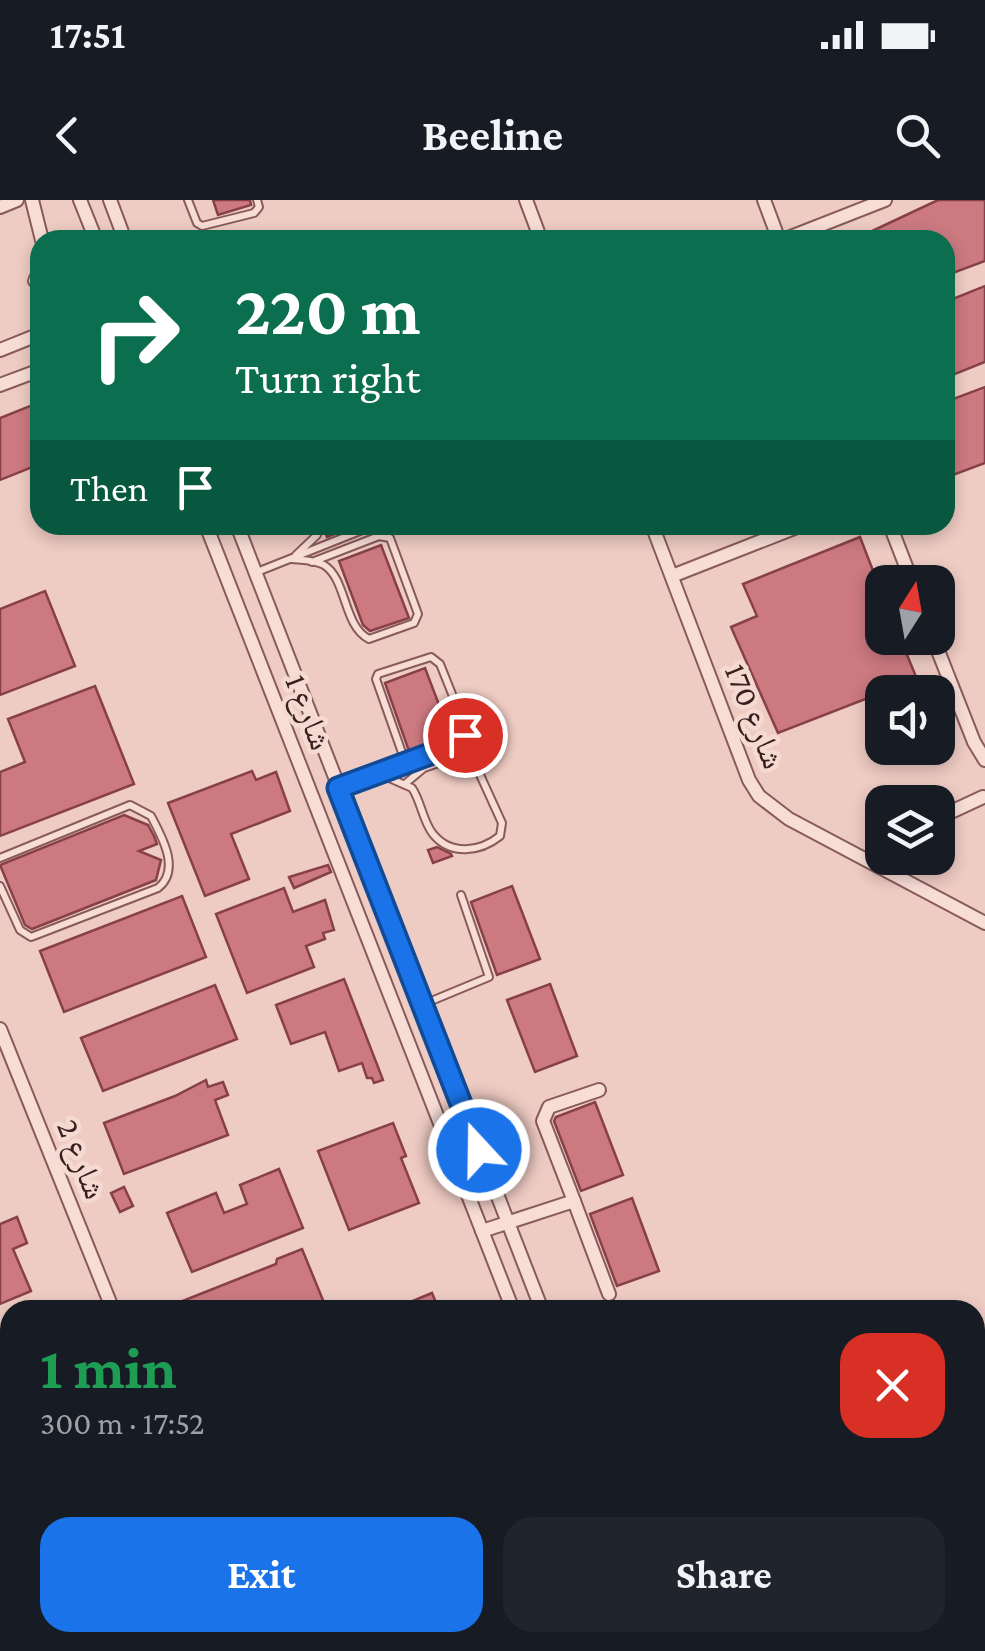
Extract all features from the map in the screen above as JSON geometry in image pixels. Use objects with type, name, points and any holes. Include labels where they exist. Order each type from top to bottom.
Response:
[{"type":"street","points":[[0,207],[16,200]]},
{"type":"street","points":[[32,200],[40,230]]},
{"type":"street","points":[[80,200],[92,230]]},
{"type":"street","points":[[110,200],[121,230]]},
{"type":"street","points":[[526,200],[537,230]]},
{"type":"street","points":[[764,200],[777,230]]},
{"type":"street","points":[[807,230],[884,200]]},
{"type":"street","points":[[0,350],[30,338]]},
{"type":"street","points":[[0,386],[30,374]]},
{"type":"street","name":"شارع 1","points":[[210,535],[508,1300]]},
{"type":"street","name":"شارع 1","points":[[241,535],[538,1300]]},
{"type":"street","name":"شارع 170","points":[[656,535],[759,796],[789,820],[865,853]]},
{"type":"street","points":[[672,576],[777,535]]},
{"type":"street","points":[[894,535],[905,565]]},
{"type":"street","points":[[941,655],[974,742],[985,760]]},
{"type":"street","points":[[292,744],[318,736]]},
{"type":"street","points":[[955,810],[983,797]]},
{"type":"street","name":"شارع 170","points":[[905,875],[985,923]]},
{"type":"street","name":"شارع 2","points":[[0,1029],[109,1300]]},
{"type":"street","points":[[600,1090],[549,1108],[543,1121],[609,1294]]},
{"type":"street","points":[[482,1231],[574,1201]]},
{"type":"lane","points":[[188,200],[202,226],[254,212],[258,200]]},
{"type":"lane","points":[[292,559],[318,535]]},
{"type":"lane","points":[[256,573],[350,535]]},
{"type":"lane","points":[[292,559],[324,564],[332,573],[359,634],[369,639],[414,623],[418,614],[390,538],[379,536],[312,562]]},
{"type":"lane","points":[[338,788],[379,774],[406,764],[460,743],[466,729],[440,664],[431,658],[378,674],[376,679],[406,764]]},
{"type":"lane","points":[[379,774],[406,783],[418,798],[431,832],[456,849],[471,850],[500,836],[502,823],[471,755],[424,768],[406,783]]},
{"type":"lane","points":[[0,858],[130,805],[151,816],[170,868],[168,880],[158,888],[31,937],[20,930],[0,886]]},
{"type":"lane","points":[[422,1004],[489,977],[461,895]]},
{"type":"building","points":[[213,200],[250,200],[251,205],[218,215]]},
{"type":"building","points":[[938,200],[985,200],[985,261],[955,272],[955,230],[874,230]]},
{"type":"building","points":[[985,286],[985,362],[955,374],[955,298]]},
{"type":"building","points":[[985,387],[985,463],[955,474],[955,398]]},
{"type":"building","points":[[30,406],[30,468],[0,480],[0,418]]},
{"type":"building","points":[[860,537],[871,565],[865,565],[865,655],[907,655],[915,675],[865,675],[865,699],[778,733],[731,627],[757,616],[743,584]]},
{"type":"building","points":[[381,545],[409,618],[370,631],[363,625],[339,561]]},
{"type":"building","points":[[45,591],[75,666],[0,695],[0,609]]},
{"type":"building","points":[[425,668],[452,739],[410,754],[385,683]]},
{"type":"building","points":[[95,686],[134,784],[0,836],[0,772],[25,762],[8,719]]},
{"type":"building","points":[[252,771],[256,780],[276,772],[290,811],[231,834],[249,879],[205,896],[168,803]]},
{"type":"building","points":[[124,815],[148,825],[154,836],[157,844],[139,851],[161,860],[156,880],[32,929],[25,925],[0,865]]},
{"type":"building","points":[[437,847],[452,856],[433,863],[428,850]]},
{"type":"building","points":[[328,865],[331,872],[294,888],[289,877]]},
{"type":"building","points":[[512,886],[540,959],[497,975],[471,902]]},
{"type":"building","points":[[284,888],[293,912],[325,900],[334,930],[323,933],[325,939],[306,946],[314,967],[247,993],[216,914]]},
{"type":"building","points":[[182,896],[206,957],[64,1012],[40,951]]},
{"type":"building","points":[[344,979],[383,1080],[374,1083],[367,1078],[362,1063],[339,1071],[325,1032],[291,1044],[276,1005]]},
{"type":"building","points":[[550,984],[577,1056],[535,1072],[507,1000]]},
{"type":"building","points":[[215,985],[237,1039],[103,1091],[81,1038]]},
{"type":"building","points":[[206,1080],[208,1087],[223,1082],[228,1095],[215,1100],[228,1135],[124,1174],[104,1123]]},
{"type":"building","points":[[595,1102],[623,1175],[581,1191],[554,1121]]},
{"type":"building","points":[[393,1123],[406,1156],[401,1158],[419,1203],[349,1230],[318,1151]]},
{"type":"building","points":[[279,1169],[303,1228],[192,1272],[167,1213],[216,1193],[224,1213],[247,1204],[240,1185]]},
{"type":"building","points":[[124,1187],[133,1206],[120,1212],[111,1193]]},
{"type":"building","points":[[632,1198],[659,1271],[617,1286],[590,1214]]},
{"type":"building","points":[[17,1217],[27,1243],[13,1249],[31,1291],[10,1300],[0,1300],[0,1224]]},
{"type":"building","points":[[302,1249],[323,1300],[185,1300],[276,1264],[277,1259]]},
{"type":"building","points":[[432,1293],[435,1300],[415,1300]]},
{"type":"route","points":[[465,735],[460,743],[338,788],[479,1150]]}]
